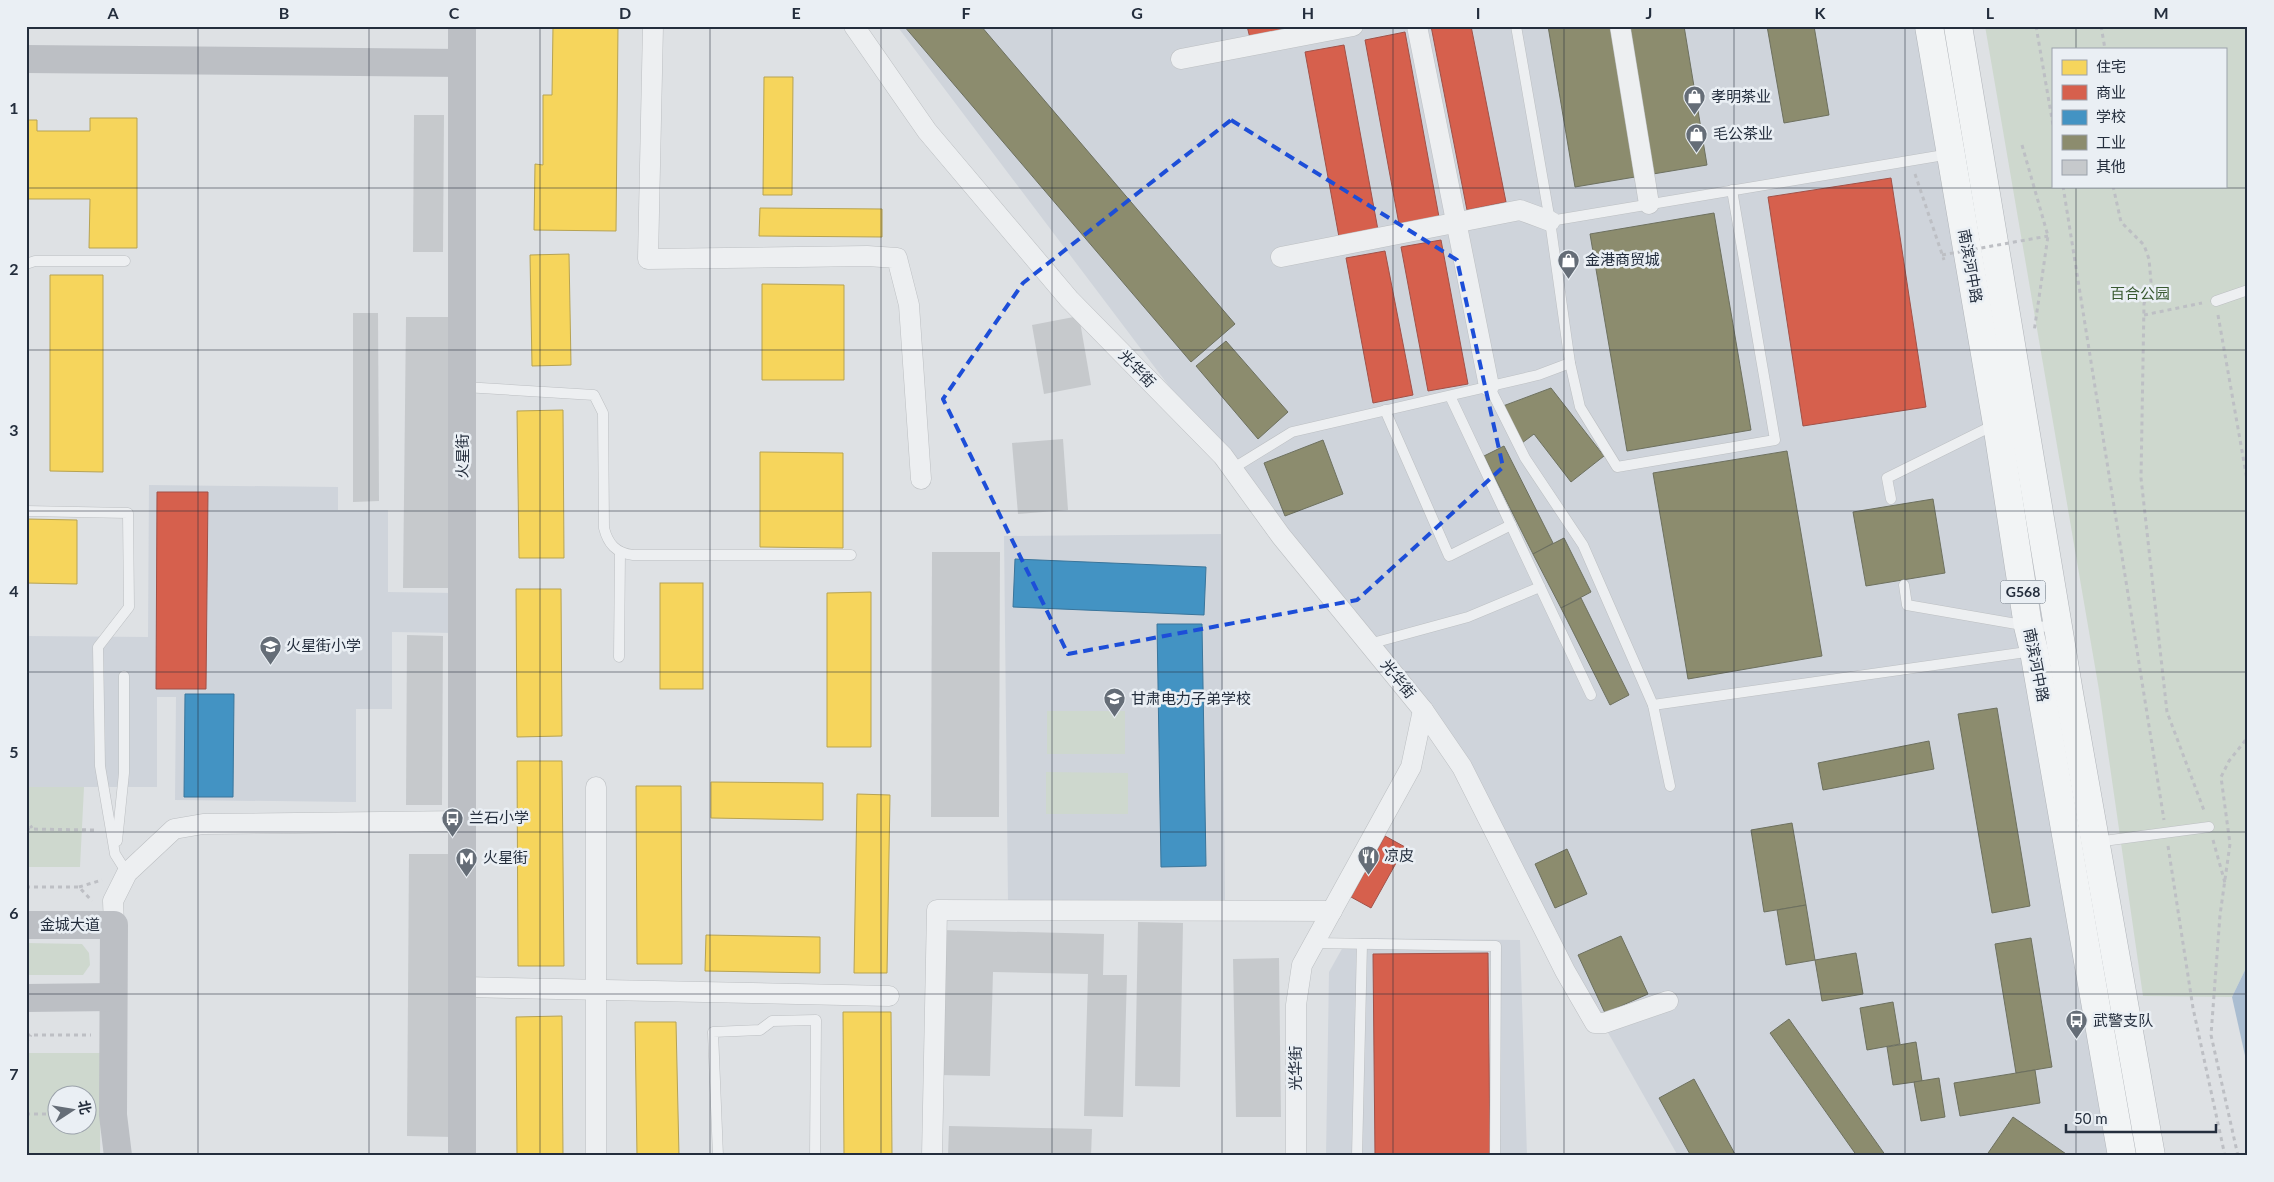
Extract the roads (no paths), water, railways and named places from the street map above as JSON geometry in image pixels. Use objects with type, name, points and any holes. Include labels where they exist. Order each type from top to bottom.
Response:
[{"type":"highway","name":"南滨河中路","points":[[1929,26],[1997,424],[2031,639],[2122,1156]]},
{"type":"highway","name":"南滨河中路","points":[[1958,26],[2059,627],[2151,1156]]},
{"type":"street","name":"火星街","points":[[462,26],[464,821],[462,1156]]},
{"type":"street","points":[[653,26],[648,259],[866,256],[897,258],[909,305],[921,479]]},
{"type":"street","name":"光华街","points":[[854,26],[926,131],[1069,299],[1223,456],[1281,536],[1423,710],[1462,767],[1565,971],[1595,1023],[1604,1023],[1668,1001]]},
{"type":"street","points":[[1181,59],[1353,26]]},
{"type":"street","points":[[1417,26],[1489,386]]},
{"type":"street","points":[[1620,26],[1649,204]]},
{"type":"street","points":[[26,59],[462,63]]},
{"type":"street","points":[[1281,257],[1520,210],[1550,221]]},
{"type":"street","name":"光华街","points":[[1296,1156],[1296,1005],[1302,965],[1410,767],[1423,710]]},
{"type":"street","points":[[596,786],[596,1156]]},
{"type":"street","points":[[118,1156],[113,1115],[114,902],[127,873],[174,829],[203,824],[464,821]]},
{"type":"street","points":[[932,1156],[937,910],[1332,912]]},
{"type":"street","name":"金城大道","points":[[26,925],[114,925]]},
{"type":"street","points":[[463,987],[889,996]]},
{"type":"street","points":[[26,998],[113,997]]},
{"type":"lane","points":[[1516,26],[1550,221],[1570,363],[1580,407],[1617,466],[1776,440],[1732,190]]},
{"type":"lane","points":[[1550,221],[1951,153]]},
{"type":"lane","points":[[26,264],[35,260],[125,262]]},
{"type":"lane","points":[[2216,301],[2248,290]]},
{"type":"lane","points":[[1232,469],[1292,432],[1538,375],[1570,363]]},
{"type":"lane","points":[[1489,386],[1525,458],[1583,544],[1653,705],[1670,786]]},
{"type":"lane","points":[[463,387],[594,395],[603,413],[604,528],[609,542],[620,552],[633,555],[851,555]]},
{"type":"lane","points":[[1450,396],[1591,695]]},
{"type":"lane","points":[[1385,410],[1449,556],[1511,525]]},
{"type":"lane","points":[[1890,499],[1888,478],[1997,424]]},
{"type":"lane","points":[[26,511],[128,513],[128,607],[98,647],[100,766],[115,854],[127,873]]},
{"type":"lane","points":[[619,657],[620,552]]},
{"type":"lane","points":[[1904,585],[1907,605],[2031,639]]},
{"type":"lane","points":[[1369,644],[1468,617],[1540,588]]},
{"type":"lane","points":[[1653,705],[2031,639],[2059,627]]},
{"type":"lane","points":[[115,854],[124,773],[124,676]]},
{"type":"lane","points":[[2096,842],[2209,828]]},
{"type":"lane","points":[[1314,943],[1496,946],[1495,1156]]},
{"type":"lane","points":[[1357,1156],[1362,944]]},
{"type":"lane","points":[[718,1156],[714,1032],[760,1030],[772,1022],[816,1020],[815,1156]]},
{"type":"water","points":[[2248,964],[2248,1069],[2232,997]]},
{"type":"place","name":"孝明茶业","points":[[1695,116]]},
{"type":"place","name":"毛公茶业","points":[[1697,153]]},
{"type":"place","name":"金港商贸城","points":[[1569,279]]},
{"type":"place","name":"火星街小学","points":[[270,665]]},
{"type":"place","name":"甘肃电力子弟学校","points":[[1115,718]]},
{"type":"place","name":"兰石小学","points":[[453,837]]},
{"type":"place","name":"凉皮","points":[[1368,875]]},
{"type":"place","name":"火星街","points":[[467,877]]},
{"type":"place","name":"武警支队","points":[[2077,1040]]},
{"type":"park label","name":"百合公园","points":[[2140,294]]}]
